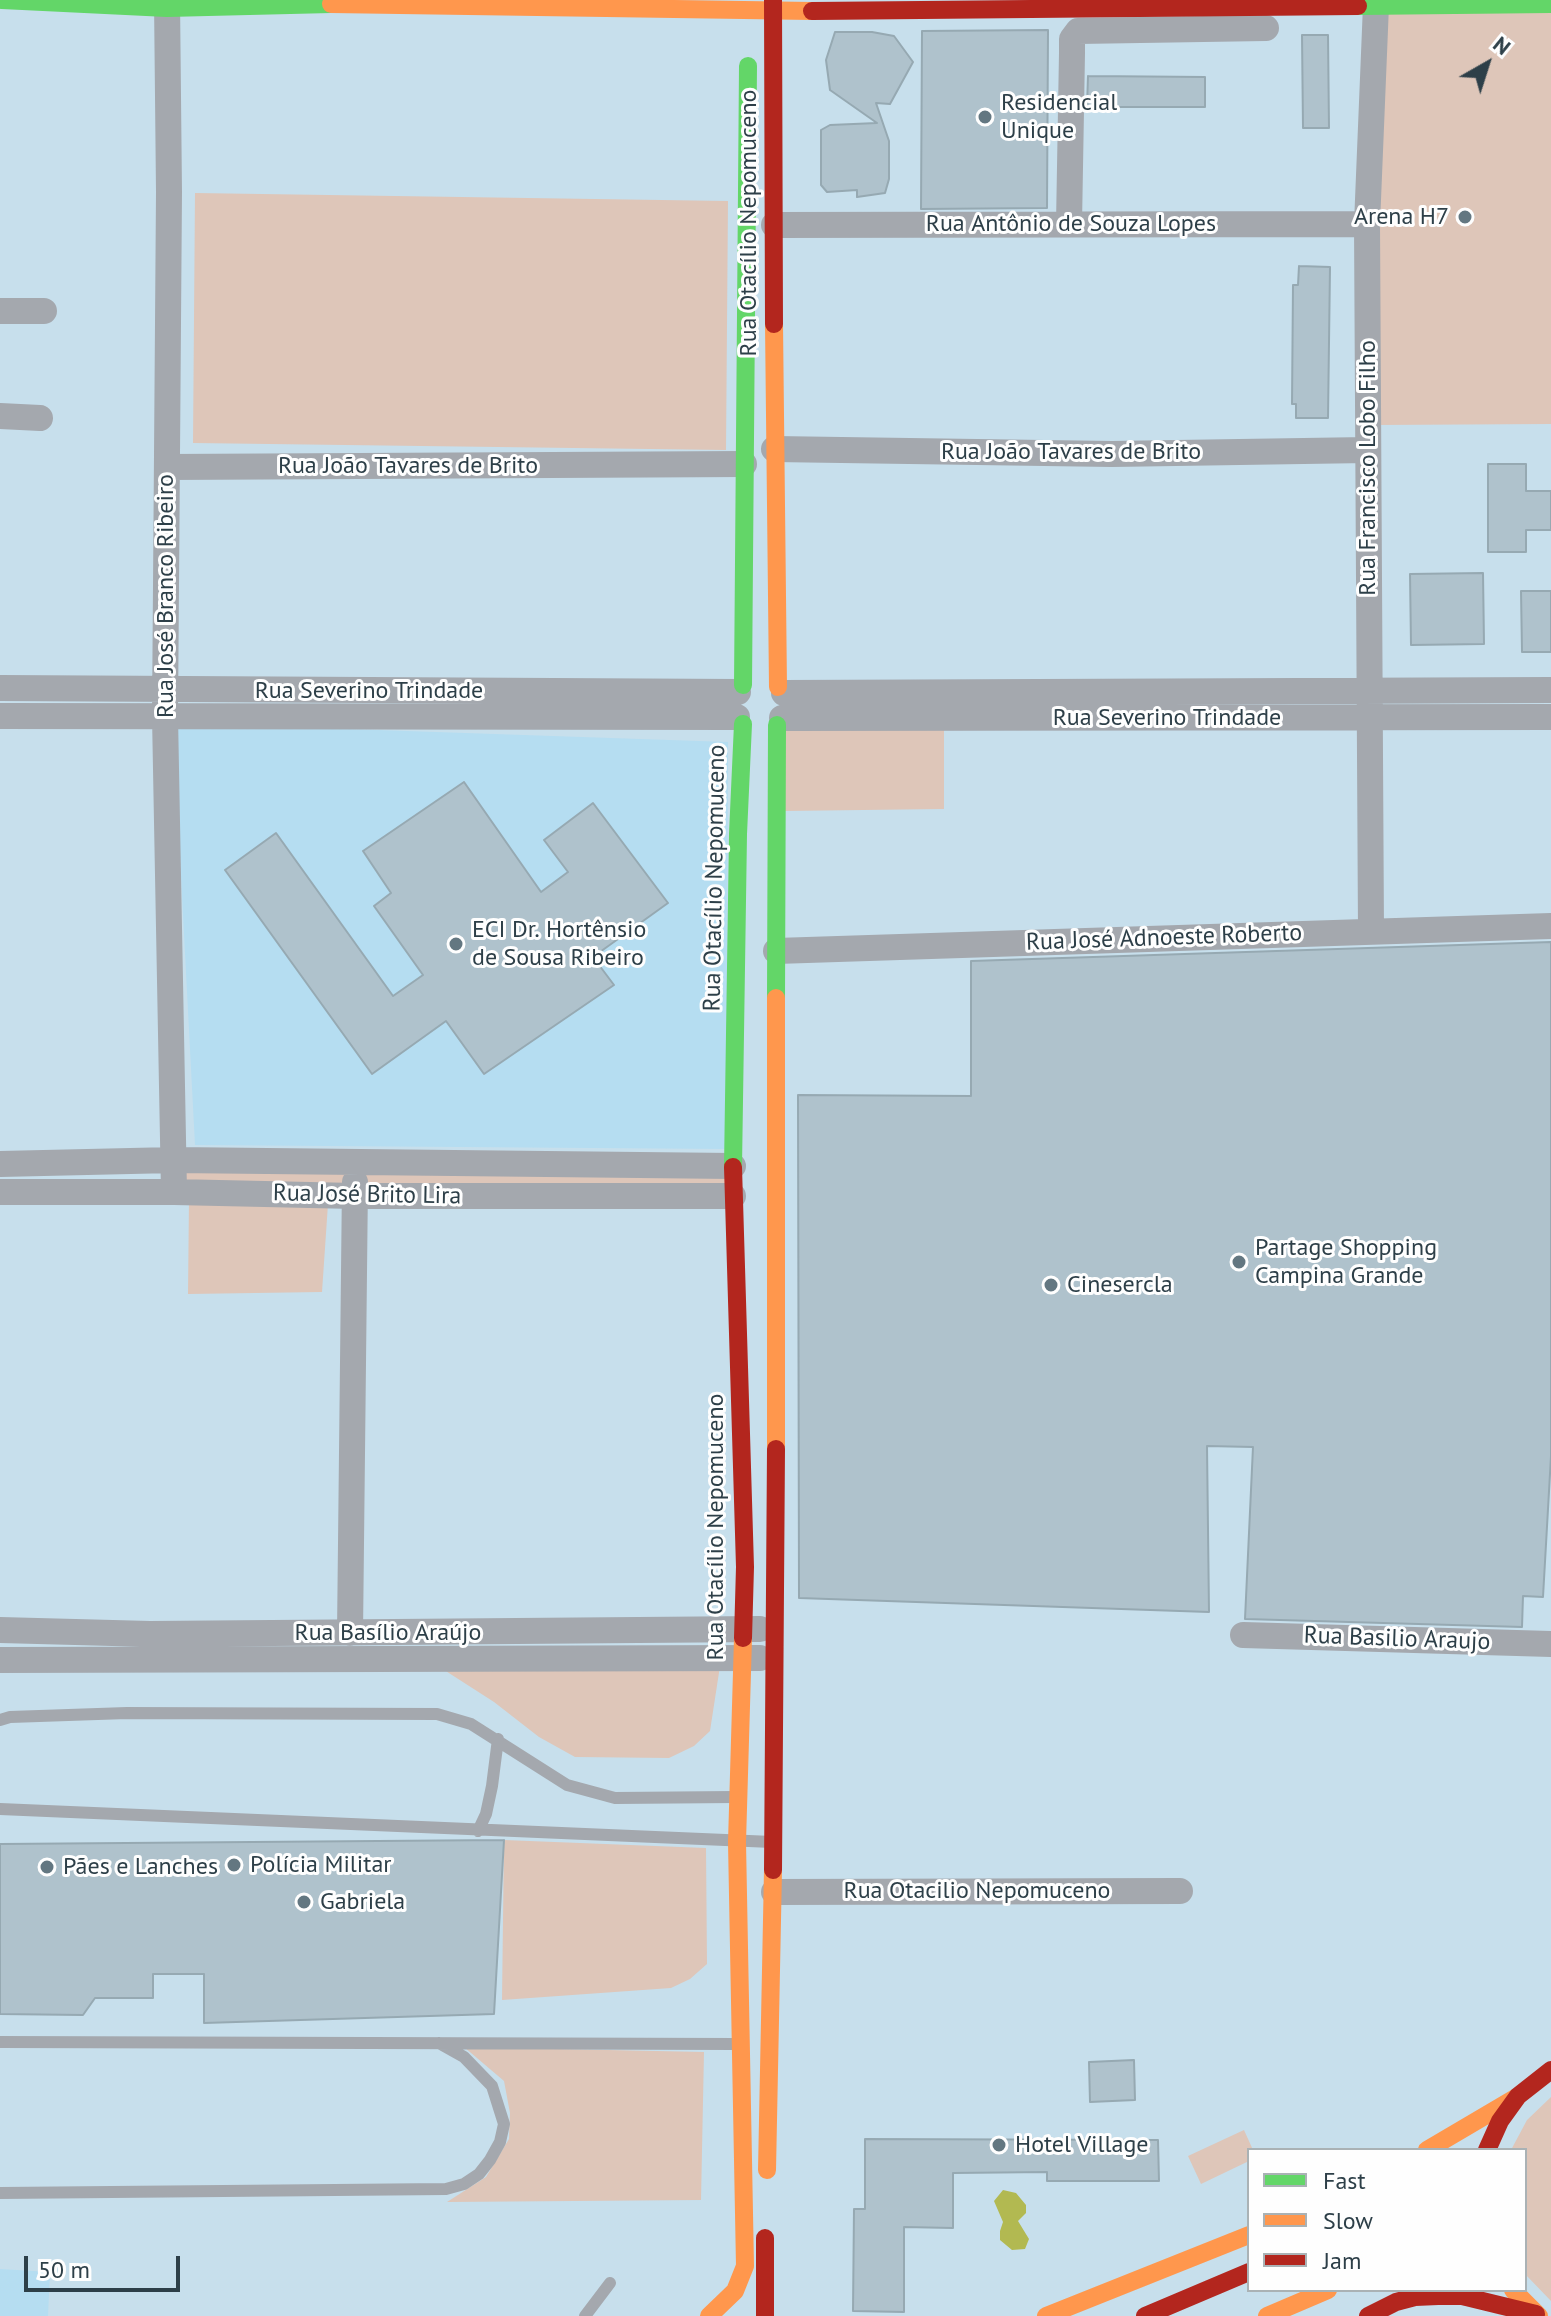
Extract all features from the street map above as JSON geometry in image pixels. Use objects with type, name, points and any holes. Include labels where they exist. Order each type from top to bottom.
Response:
[{"type":"main road","points":[[3,0],[167,4],[367,3],[749,20],[773,5],[1551,4]]},
{"type":"main road","name":"Rua Otacílio Nepomuceno","points":[[709,2316],[735,2291],[745,2266],[737,1842],[756,1797],[775,1629],[776,951],[780,706],[774,449],[773,5]]},
{"type":"main road","name":"Rua Otacílio Nepomuceno","points":[[749,20],[733,1196],[745,1567],[740,1660],[756,1797],[774,1842],[766,2185]]},
{"type":"main road","points":[[757,679],[765,679],[780,706],[771,728],[756,730],[740,704],[757,679]]},
{"type":"main road","points":[[1430,2148],[1518,2096],[1551,2070]]},
{"type":"main road","points":[[1488,2148],[1500,2121],[1518,2096]]},
{"type":"main road","points":[[744,2217],[766,2217],[765,2316]]},
{"type":"main road","points":[[1046,2316],[1247,2236]]},
{"type":"main road","points":[[1145,2316],[1247,2273]]},
{"type":"main road","points":[[1267,2316],[1323,2292]]},
{"type":"main road","points":[[1515,2292],[1538,2315]]},
{"type":"main road","points":[[1368,2316],[1406,2299],[1438,2296],[1462,2296],[1538,2315]]},
{"type":"street","name":"Rua José Branco Ribeiro","points":[[167,4],[165,703],[174,1192]]},
{"type":"street","name":"Rua Francisco Lobo Filho","points":[[1371,931],[1367,224],[1376,5]]},
{"type":"street","points":[[1068,214],[1072,39],[1078,31],[1266,28]]},
{"type":"street","name":"Rua Antônio de Souza Lopes","points":[[774,225],[1068,214],[1367,224]]},
{"type":"street","points":[[0,311],[44,311]]},
{"type":"street","points":[[0,416],[40,418]]},
{"type":"street","name":"Rua João Tavares de Brito","points":[[774,449],[1112,454],[1367,450]]},
{"type":"street","name":"Rua João Tavares de Brito","points":[[167,467],[744,464]]},
{"type":"street","name":"Rua Severino Trindade","points":[[0,688],[165,703]]},
{"type":"street","points":[[1482,690],[1483,718]]},
{"type":"street","name":"Rua Severino Trindade","points":[[780,706],[1368,691],[1551,690]]},
{"type":"street","name":"Rua Severino Trindade","points":[[0,716],[165,703],[740,704]]},
{"type":"street","name":"Rua Severino Trindade","points":[[780,706],[1370,719],[1551,717]]},
{"type":"street","name":"Rua José Adnoeste Roberto","points":[[776,951],[1551,926]]},
{"type":"street","name":"Rua José Brito Lira","points":[[0,1164],[174,1160],[733,1166]]},
{"type":"street","points":[[350,1633],[354,1162]]},
{"type":"street","name":"Rua José Brito Lira","points":[[0,1192],[733,1196]]},
{"type":"street","name":"Rua Basílio Araújo","points":[[0,1630],[150,1634],[775,1629]]},
{"type":"street","name":"Rua Basilio Araujo","points":[[1243,1635],[1551,1644]]},
{"type":"street","name":"Rua Basílio Araújo","points":[[0,1660],[740,1660],[774,1657]]},
{"type":"street","name":"Rua Otacilio Nepomuceno","points":[[774,1892],[1180,1891]]},
{"type":"lane","points":[[0,1720],[10,1717],[127,1713],[437,1714],[471,1724],[567,1785],[615,1798],[756,1797]]},
{"type":"lane","points":[[478,1831],[486,1814],[498,1739]]},
{"type":"lane","points":[[0,1809],[774,1842]]},
{"type":"lane","points":[[0,2042],[770,2044]]},
{"type":"lane","points":[[0,2193],[446,2189],[464,2184],[479,2174],[490,2160],[500,2142],[504,2124],[492,2086],[464,2057],[437,2042]]},
{"type":"lane","points":[[585,2316],[610,2283]]},
{"type":"shaded area","name":"Arena H7","points":[[1383,9],[1551,10],[1551,424],[1375,425]]},
{"type":"shaded area","points":[[195,193],[728,201],[726,450],[193,443]]},
{"type":"shaded area","points":[[783,720],[944,723],[944,809],[782,811]]},
{"type":"shaded area","name":"ECI Dr. Hortênsio de Sousa Ribeiro","points":[[173,723],[728,742],[727,1149],[195,1145]]},
{"type":"shaded area","points":[[180,1160],[348,1168],[349,1191],[179,1186]]},
{"type":"shaded area","points":[[362,1168],[731,1172],[732,1193],[362,1193]]},
{"type":"shaded area","points":[[189,1199],[328,1204],[322,1292],[188,1294]]},
{"type":"shaded area","points":[[438,1666],[720,1666],[710,1731],[694,1746],[669,1758],[575,1757],[539,1737],[494,1702]]},
{"type":"shaded area","points":[[504,1840],[706,1848],[707,1964],[690,1979],[671,1988],[502,2000]]},
{"type":"shaded area","points":[[464,2047],[704,2052],[701,2200],[447,2202],[486,2177],[509,2139],[510,2113],[504,2081]]},
{"type":"shaded area","points":[[1551,2097],[1551,2301],[1527,2276],[1527,2148],[1512,2148],[1527,2120]]},
{"type":"shaded area","points":[[1244,2130],[1252,2148],[1247,2148],[1247,2162],[1201,2184],[1188,2156]]},
{"type":"shaded area","points":[[1003,2190],[1016,2193],[1026,2205],[1026,2213],[1018,2221],[1029,2239],[1025,2249],[1012,2250],[1000,2240],[1003,2222],[994,2201]]},
{"type":"shaded area","points":[[0,2269],[50,2272],[48,2316],[0,2316]]},
{"type":"building","name":"Residencial Unique","points":[[1048,30],[1047,208],[921,209],[922,31]]},
{"type":"building","points":[[835,32],[872,32],[894,36],[913,62],[890,104],[876,103],[889,141],[889,179],[885,193],[857,197],[857,190],[827,192],[821,185],[821,130],[830,125],[877,123],[830,90],[826,60]]},
{"type":"building","points":[[1302,35],[1328,35],[1329,128],[1303,128]]},
{"type":"building","points":[[1088,76],[1205,77],[1205,107],[1087,107]]},
{"type":"building","points":[[1299,266],[1330,267],[1328,418],[1296,418],[1296,404],[1292,404],[1293,285],[1298,285]]},
{"type":"building","points":[[1488,464],[1526,464],[1526,491],[1551,491],[1551,530],[1526,530],[1526,552],[1488,552]]},
{"type":"building","points":[[1483,573],[1484,644],[1411,645],[1410,574]]},
{"type":"building","points":[[1521,591],[1551,591],[1551,652],[1522,652]]},
{"type":"building","points":[[464,782],[541,892],[568,872],[544,840],[593,803],[668,903],[593,957],[614,985],[484,1074],[446,1021],[372,1074],[225,870],[276,833],[393,996],[423,975],[374,906],[391,893],[363,851]]},
{"type":"building","name":"Partage Shopping Campina Grande","points":[[1551,942],[1551,1456],[1543,1597],[1523,1596],[1522,1627],[1245,1619],[1253,1447],[1207,1446],[1209,1612],[799,1598],[798,1095],[971,1096],[971,961]]},
{"type":"building","points":[[504,1840],[494,2014],[204,2023],[204,1974],[153,1974],[153,1998],[95,1998],[83,2015],[0,2014],[0,1844]]},
{"type":"building","points":[[1134,2060],[1135,2100],[1090,2102],[1089,2062]]},
{"type":"building","points":[[865,2139],[1158,2140],[1159,2181],[1047,2181],[1047,2172],[953,2173],[953,2228],[904,2227],[904,2312],[853,2311],[854,2209],[865,2209]]},
{"type":"traffic: fast","points":[[2,0],[167,8],[331,4]]},
{"type":"traffic: fast","points":[[1358,6],[1551,4]]},
{"type":"traffic: fast","points":[[743,685],[748,66]]},
{"type":"traffic: fast","points":[[733,1167],[738,834],[743,724]]},
{"type":"traffic: fast","points":[[776,998],[777,725]]},
{"type":"traffic: slow","points":[[331,4],[812,11]]},
{"type":"traffic: slow","points":[[774,324],[778,687]]},
{"type":"traffic: slow","points":[[776,998],[776,1449]]},
{"type":"traffic: slow","points":[[709,2316],[735,2291],[745,2266],[737,1842],[743,1638]]},
{"type":"traffic: slow","points":[[767,2170],[773,1870]]},
{"type":"traffic: slow","points":[[1430,2148],[1517,2097]]},
{"type":"traffic: slow","points":[[1046,2316],[1247,2236]]},
{"type":"traffic: slow","points":[[1267,2316],[1323,2292]]},
{"type":"traffic: slow","points":[[1515,2292],[1539,2316]]},
{"type":"traffic: jam","points":[[773,0],[774,324]]},
{"type":"traffic: jam","points":[[812,11],[1358,6]]},
{"type":"traffic: jam","points":[[733,1167],[745,1567],[743,1638]]},
{"type":"traffic: jam","points":[[773,1870],[776,1449]]},
{"type":"traffic: jam","points":[[1488,2148],[1500,2121],[1518,2096],[1551,2070]]},
{"type":"traffic: jam","points":[[765,2238],[765,2316]]},
{"type":"traffic: jam","points":[[1145,2316],[1247,2273]]},
{"type":"traffic: jam","points":[[1368,2316],[1396,2302],[1438,2296],[1462,2296],[1536,2314]]},
{"type":"place","name":"Residencial Unique","points":[[985,117]]},
{"type":"place","name":"Arena H7","points":[[1465,217]]},
{"type":"place","name":"ECI Dr. Hortênsio de Sousa Ribeiro","points":[[456,944]]},
{"type":"place","name":"Partage Shopping Campina Grande","points":[[1239,1262]]},
{"type":"place","name":"Cinesercla","points":[[1051,1285]]},
{"type":"place","name":"Polícia Militar","points":[[234,1865]]},
{"type":"place","name":"Pães e Lanches","points":[[47,1867]]},
{"type":"place","name":"Gabriela","points":[[304,1902]]},
{"type":"place","name":"Hotel Village","points":[[999,2145]]}]
